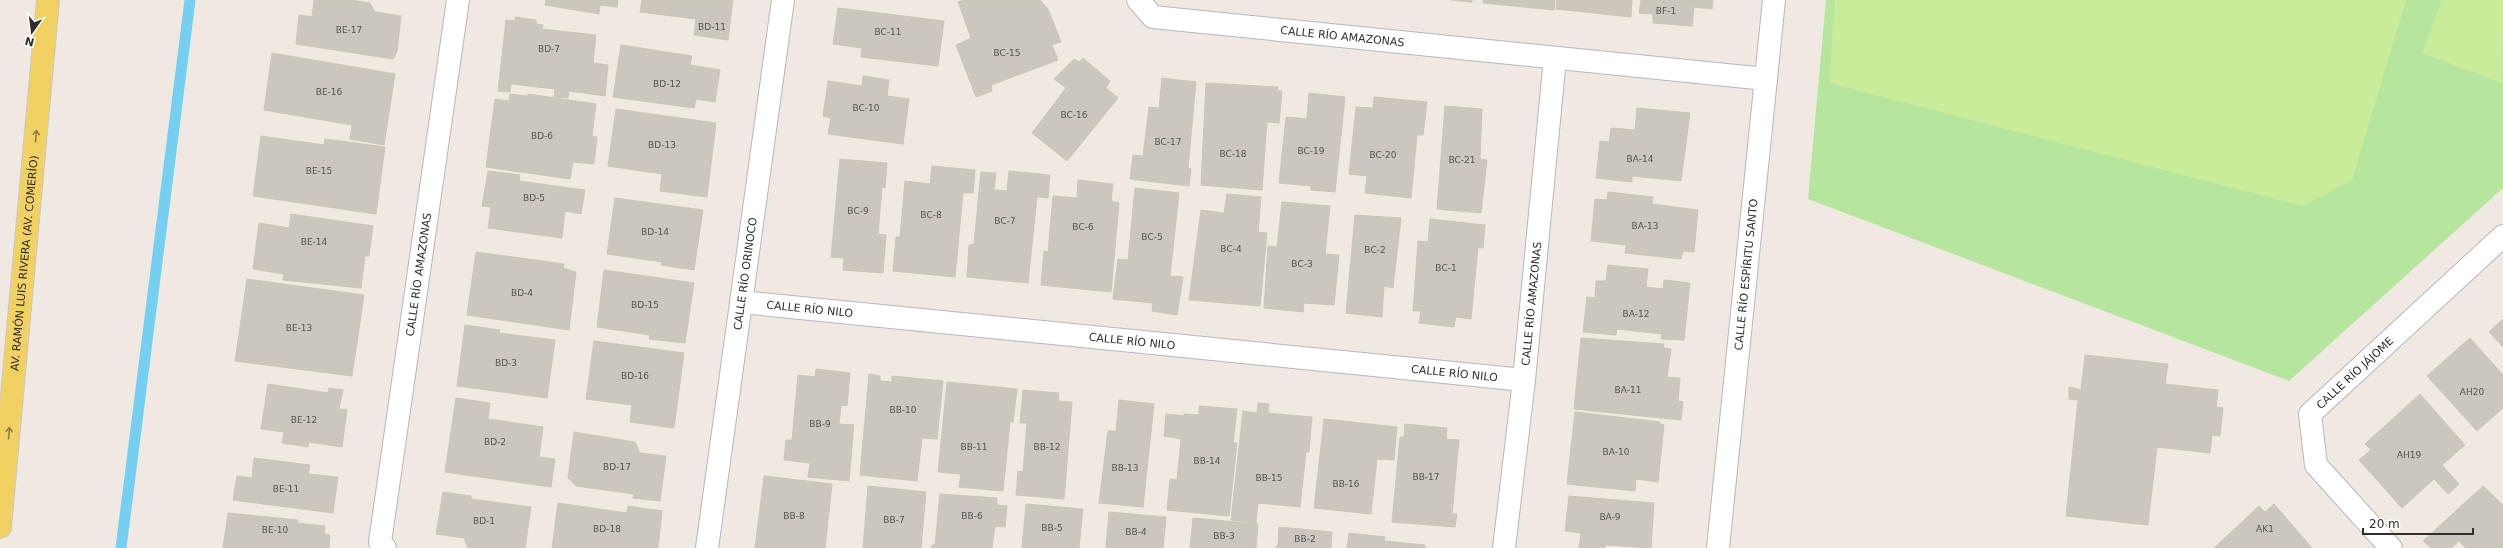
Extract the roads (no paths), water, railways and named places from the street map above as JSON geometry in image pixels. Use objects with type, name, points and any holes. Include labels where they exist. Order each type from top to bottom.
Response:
[{"type":"main road","name":"AV. RAMÓN LUIS RIVERA (AV. COMERÍO)","points":[[0,527],[48,0]]},
{"type":"street","name":"CALLE RÍO AMAZONAS","points":[[385,548],[380,542],[458,0]]},
{"type":"street","name":"CALLE RÍO ORINOCO","points":[[707,548],[783,0]]},
{"type":"street","name":"CALLE RÍO AMAZONAS","points":[[1138,0],[1153,17],[1766,79]]},
{"type":"street","name":"CALLE RÍO ESPÍRITU SANTO","points":[[1718,548],[1774,0]]},
{"type":"street","name":"CALLE RÍO AMAZONAS","points":[[1504,548],[1524,380],[1555,58]]},
{"type":"street","name":"CALLE RÍO JÁJOME","points":[[2391,548],[2316,465],[2310,414],[2503,236]]},
{"type":"street","name":"CALLE RÍO NILO","points":[[741,302],[1524,380]]},
{"type":"waterway","points":[[121,548],[190,0]]}]
